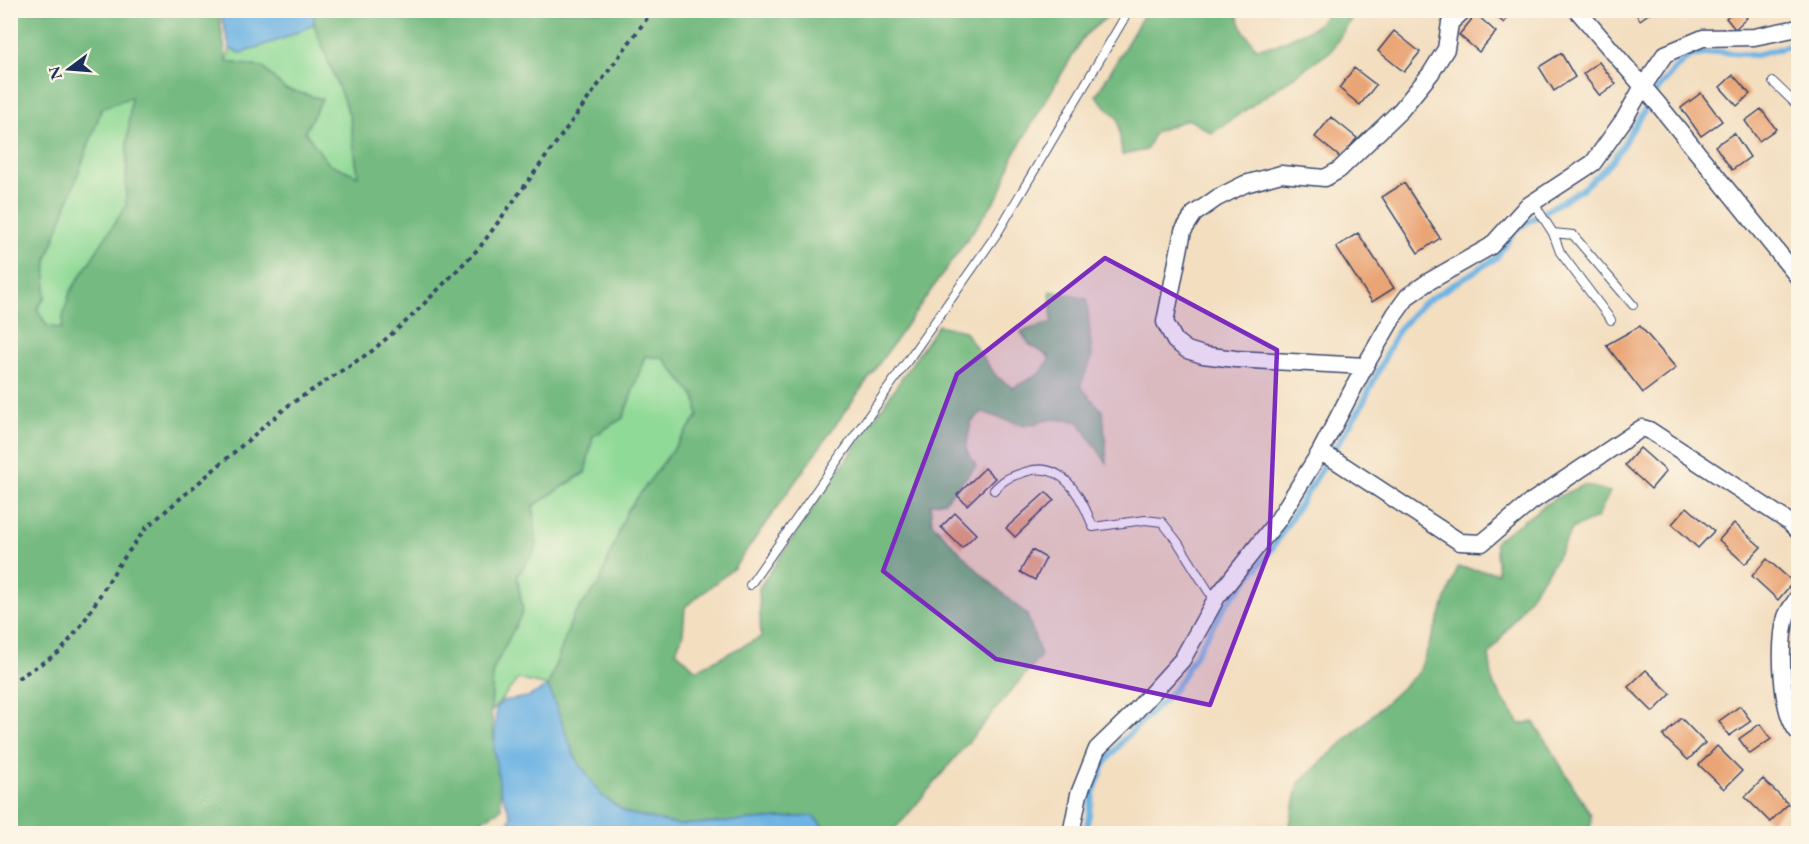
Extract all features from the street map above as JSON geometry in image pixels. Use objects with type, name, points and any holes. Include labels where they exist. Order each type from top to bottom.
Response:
[{"type":"street","points":[[1365,366],[1235,359],[1203,355],[1187,350],[1174,341],[1164,322],[1184,231],[1194,214],[1217,198],[1245,184],[1281,174],[1325,178],[1339,170],[1401,110],[1431,73],[1446,49],[1450,23],[1464,10]]},
{"type":"street","points":[[1576,10],[1798,277]]},
{"type":"street","points":[[1071,834],[1079,794],[1097,749],[1132,715],[1182,660],[1217,597],[1328,456],[1365,366],[1408,296],[1491,246],[1526,207],[1535,204],[1593,163],[1625,118],[1649,95],[1665,54],[1702,38],[1754,37],[1798,28]]},
{"type":"street","points":[[1328,456],[1460,542],[1482,543],[1531,502],[1642,428],[1789,522],[1798,531]]},
{"type":"street","points":[[1798,597],[1787,616],[1782,646],[1782,671],[1788,708],[1794,728],[1798,732]]},
{"type":"lane","points":[[750,585],[998,232],[1129,10]]},
{"type":"lane","points":[[1773,82],[1798,106]]},
{"type":"lane","points":[[1535,204],[1553,233],[1560,252],[1611,320]]},
{"type":"lane","points":[[1553,233],[1573,235],[1633,305]]},
{"type":"lane","points":[[994,490],[1005,478],[1030,470],[1045,469],[1058,474],[1074,488],[1084,504],[1093,527],[1144,520],[1162,522],[1209,591],[1217,597]]},
{"type":"path","points":[[10,16],[14,10]]},
{"type":"path","points":[[10,683],[60,652],[83,623],[118,566],[146,528],[289,405],[372,351],[410,318],[480,247],[653,10]]},
{"type":"highlighted area","points":[[1105,258],[1277,350],[1269,551],[1210,705],[996,659],[883,571],[957,374]]},
{"type":"green space","points":[[10,11],[218,11],[227,62],[262,67],[285,89],[322,99],[305,132],[328,163],[358,176],[350,117],[314,24],[314,11],[1114,11],[1084,36],[1014,154],[1000,193],[734,568],[685,607],[683,634],[676,651],[696,670],[761,637],[759,588],[938,325],[964,331],[996,376],[1013,388],[1041,373],[1050,357],[1029,344],[1021,332],[1052,322],[1050,291],[1087,299],[1092,358],[1080,386],[1103,412],[1107,463],[1078,421],[1051,419],[1025,426],[982,412],[971,422],[966,449],[976,466],[945,501],[930,504],[932,523],[982,575],[1027,615],[1041,655],[890,833],[829,833],[813,816],[679,825],[627,813],[601,795],[575,757],[548,686],[573,616],[599,584],[627,511],[698,416],[696,398],[663,358],[645,356],[623,418],[593,436],[585,472],[533,506],[537,547],[517,576],[523,611],[493,670],[491,712],[501,809],[459,834],[11,833]],"holes":[[[131,97],[126,206],[70,292],[62,329],[47,326],[37,309],[45,297],[47,259],[102,108]]]},
{"type":"green space","points":[[1146,11],[1235,11],[1244,31],[1256,48],[1276,45],[1315,27],[1330,11],[1356,11],[1331,51],[1212,133],[1188,119],[1155,132],[1146,150],[1122,155],[1118,119],[1096,96]]},
{"type":"green space","points":[[314,24],[350,117],[358,176],[328,163],[304,132],[322,99],[285,89],[262,67],[227,62],[230,49],[241,53],[287,37]]},
{"type":"green space","points":[[132,96],[127,146],[126,206],[70,292],[62,329],[47,326],[37,309],[45,297],[47,259],[102,108]]},
{"type":"green space","points":[[645,356],[663,358],[696,398],[698,416],[627,511],[599,584],[573,616],[548,686],[518,679],[491,712],[493,670],[523,611],[517,576],[537,547],[533,506],[585,473],[593,436],[623,418]]},
{"type":"green space","points":[[1584,485],[1610,492],[1597,518],[1573,528],[1554,562],[1489,655],[1493,684],[1520,724],[1534,722],[1591,815],[1590,833],[1294,834],[1290,824],[1299,783],[1419,672],[1458,567],[1498,573],[1495,541],[1554,499]]},
{"type":"water","points":[[220,11],[314,11],[314,24],[287,37],[241,53],[230,49]]},
{"type":"water","points":[[548,686],[575,757],[601,795],[627,813],[679,825],[813,816],[829,833],[504,833],[511,816],[500,789],[494,750],[496,708],[503,701],[528,697]]},
{"type":"building","points":[[1489,10],[1513,10],[1504,23]]},
{"type":"building","points":[[1633,10],[1654,10],[1640,20]]},
{"type":"building","points":[[1735,10],[1740,10],[1747,18],[1735,29],[1726,18]]},
{"type":"building","points":[[1476,14],[1496,32],[1479,52],[1459,35]]},
{"type":"building","points":[[1394,31],[1420,52],[1404,72],[1378,51]]},
{"type":"building","points":[[1561,53],[1575,77],[1554,91],[1539,67]]},
{"type":"building","points":[[1599,62],[1616,84],[1600,96],[1583,74]]},
{"type":"building","points":[[1354,68],[1376,85],[1360,105],[1339,88]]},
{"type":"building","points":[[1733,75],[1750,94],[1737,106],[1720,87]]},
{"type":"building","points":[[1701,93],[1722,121],[1701,136],[1681,108]]},
{"type":"building","points":[[1761,109],[1776,129],[1759,141],[1745,121]]},
{"type":"building","points":[[1331,117],[1357,138],[1341,158],[1315,137]]},
{"type":"building","points":[[1734,133],[1750,157],[1732,170],[1715,146]]},
{"type":"building","points":[[1404,183],[1440,238],[1418,253],[1382,197]]},
{"type":"building","points":[[1358,233],[1394,288],[1372,302],[1336,247]]},
{"type":"building","points":[[1640,326],[1676,368],[1643,393],[1606,345]]},
{"type":"building","points":[[1640,448],[1666,471],[1651,489],[1625,465]]},
{"type":"building","points":[[985,468],[995,478],[967,505],[957,495]]},
{"type":"building","points":[[1046,492],[1054,500],[1015,537],[1006,528]]},
{"type":"building","points":[[1687,507],[1714,531],[1698,548],[1672,524]]},
{"type":"building","points":[[955,513],[976,534],[962,548],[941,527]]},
{"type":"building","points":[[1734,523],[1761,547],[1745,564],[1719,540]]},
{"type":"building","points":[[1032,550],[1046,558],[1035,580],[1020,572]]},
{"type":"building","points":[[1767,559],[1793,582],[1778,600],[1752,576]]},
{"type":"building","points":[[1646,670],[1671,694],[1653,712],[1628,687]]},
{"type":"building","points":[[1740,706],[1751,721],[1729,736],[1719,721]]},
{"type":"building","points":[[1681,718],[1705,743],[1688,760],[1663,736]]},
{"type":"building","points":[[1760,724],[1771,739],[1750,754],[1739,739]]},
{"type":"building","points":[[1717,746],[1742,771],[1724,789],[1699,765]]},
{"type":"building","points":[[1763,779],[1788,804],[1770,822],[1745,797]]},
{"type":"waterway","points":[[1085,834],[1094,790],[1105,763],[1124,739],[1175,689],[1224,607],[1268,555],[1362,405],[1398,330],[1422,304],[1496,258],[1516,229],[1582,189],[1597,176],[1613,160],[1659,88],[1689,56],[1719,52],[1756,55],[1798,44]]}]
